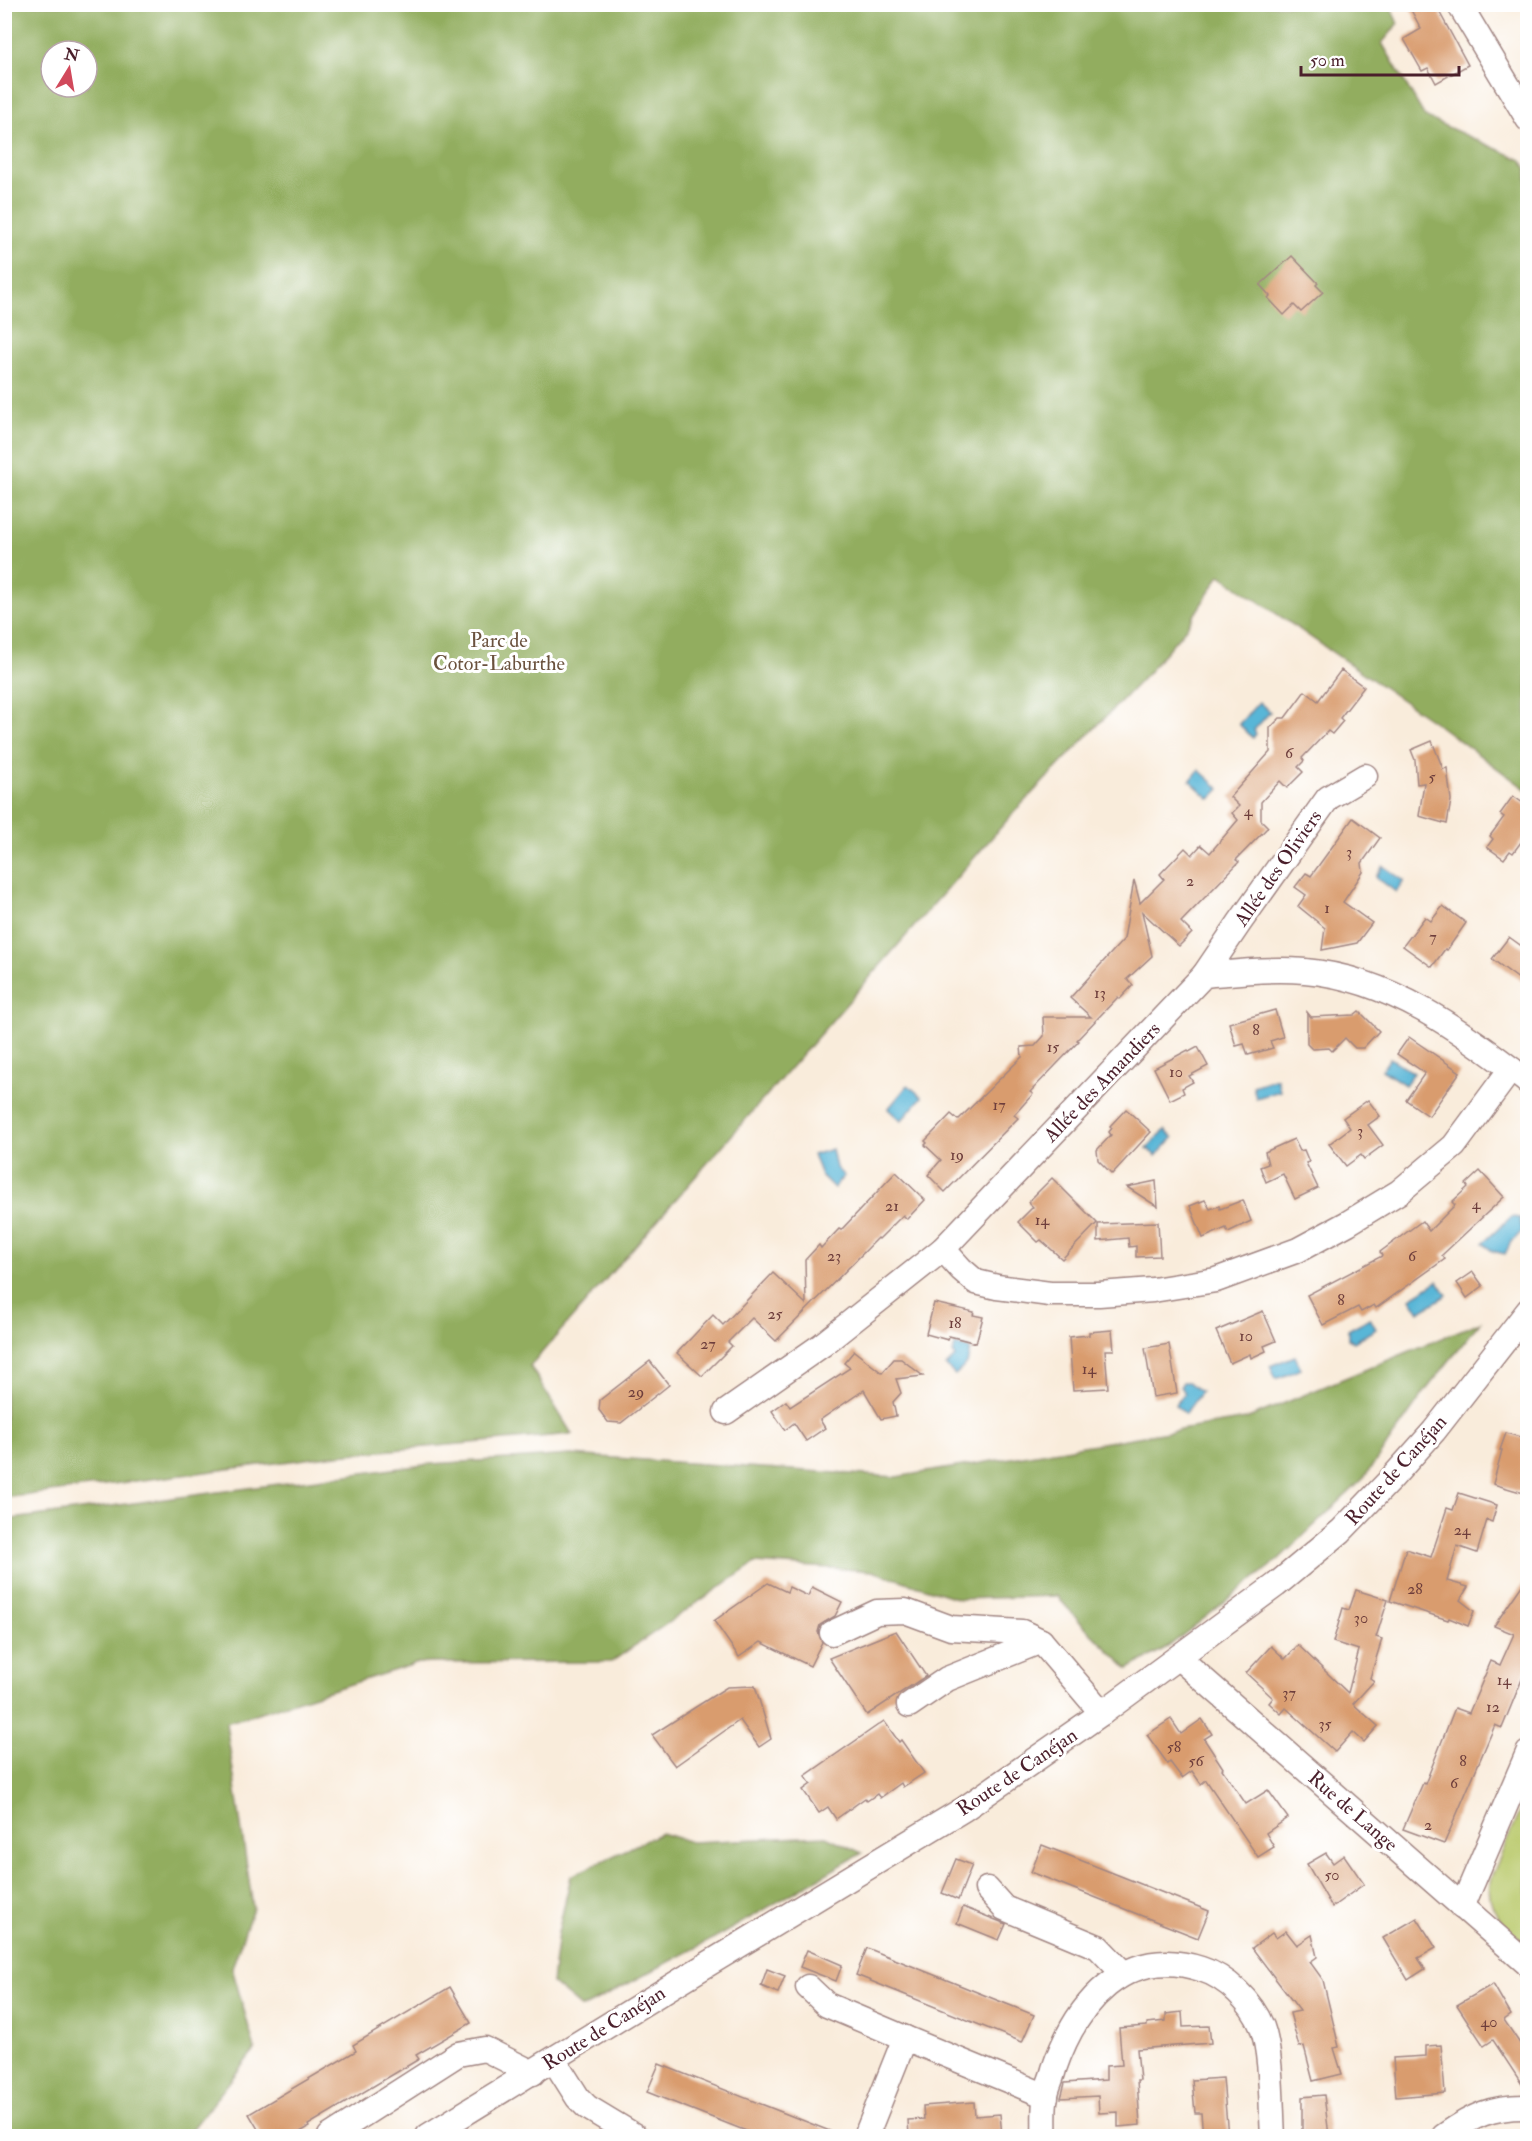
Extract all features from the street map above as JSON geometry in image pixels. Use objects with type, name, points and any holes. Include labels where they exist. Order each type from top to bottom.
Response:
[{"type":"street","points":[[1459,4],[1527,119]]},
{"type":"street","name":"Allée des Oliviers","points":[[1204,975],[1328,798],[1365,776]]},
{"type":"street","points":[[943,1249],[976,1282],[1050,1294],[1099,1294],[1153,1290],[1216,1280],[1298,1250],[1399,1192],[1454,1146],[1519,1075],[1444,1021],[1419,1006],[1361,983],[1304,970],[1261,970],[1204,975]]},
{"type":"street","name":"Allée des Amandiers","points":[[726,1412],[822,1345],[943,1249],[1204,975]]},
{"type":"street","name":"Route de Canéjan","points":[[428,2136],[964,1809],[1179,1658],[1276,1585],[1341,1531],[1434,1431],[1527,1311]]},
{"type":"street","points":[[832,1633],[877,1612],[905,1611],[951,1628],[1022,1632],[1041,1641],[1102,1713]]},
{"type":"street","points":[[909,1706],[947,1679],[1041,1641]]},
{"type":"street","name":"Rue de Lange","points":[[1179,1658],[1527,1964]]},
{"type":"street","points":[[1462,1907],[1527,1753]]},
{"type":"street","points":[[987,1889],[1004,1908],[1098,1947],[1123,1973]]},
{"type":"street","points":[[1044,2136],[1046,2096],[1062,2047],[1078,2018],[1098,1992],[1123,1973],[1153,1964],[1173,1963],[1211,1972],[1249,2004],[1262,2028],[1267,2052],[1273,2136]]},
{"type":"street","points":[[808,1987],[826,2005],[1046,2096]]},
{"type":"street","points":[[866,2136],[905,2038]]},
{"type":"street","points":[[330,2136],[458,2054],[485,2049],[533,2073]]},
{"type":"street","points":[[554,2060],[578,2098],[587,2107],[628,2134]]},
{"type":"street","points":[[1444,2136],[1464,2122],[1491,2109],[1527,2107]]},
{"type":"green space","name":"Parc de Cotor-Laburthe","points":[[4,5],[1390,5],[1398,24],[1382,43],[1425,117],[1522,160],[1527,169],[1527,790],[1434,722],[1220,575],[1186,628],[1146,675],[1016,810],[530,1366],[572,1434],[337,1455],[5,1498]]},
{"type":"green space","points":[[1480,1322],[1426,1390],[1363,1479],[1278,1560],[1169,1646],[1128,1669],[1057,1596],[959,1599],[872,1571],[755,1563],[611,1662],[418,1663],[226,1723],[253,1908],[232,1968],[255,2049],[187,2136],[5,2136],[5,1520],[431,1464],[571,1455],[896,1477],[1246,1419]]},
{"type":"green space","points":[[1527,1794],[1527,1946],[1498,1916],[1490,1899],[1489,1889],[1491,1878]]},
{"type":"green space","points":[[661,1833],[691,1842],[826,1836],[862,1853],[722,1934],[582,2008],[552,1983],[558,1933],[571,1876]]},
{"type":"water","points":[[1259,702],[1270,712],[1254,730],[1256,734],[1253,738],[1239,724]]},
{"type":"water","points":[[1199,770],[1220,789],[1210,799],[1190,781]]},
{"type":"water","points":[[1383,866],[1404,881],[1396,892],[1376,877]]},
{"type":"water","points":[[1390,1058],[1414,1073],[1405,1085],[1382,1070]]},
{"type":"water","points":[[1277,1078],[1280,1091],[1256,1098],[1253,1086]]},
{"type":"water","points":[[908,1085],[922,1097],[901,1121],[888,1109]]},
{"type":"water","points":[[1165,1130],[1173,1138],[1156,1156],[1147,1148]]},
{"type":"water","points":[[832,1149],[836,1168],[844,1176],[834,1188],[821,1175],[813,1155]]},
{"type":"water","points":[[1511,1217],[1520,1218],[1522,1231],[1510,1244],[1505,1254],[1492,1251],[1483,1243]]},
{"type":"water","points":[[1438,1281],[1447,1295],[1419,1312],[1410,1298]]},
{"type":"water","points":[[1370,1318],[1376,1329],[1354,1342],[1348,1339],[1348,1330]]},
{"type":"water","points":[[955,1345],[970,1349],[967,1364],[955,1375],[946,1366],[955,1357],[953,1353]]},
{"type":"water","points":[[1295,1356],[1301,1369],[1276,1379],[1270,1366]]},
{"type":"water","points":[[1183,1382],[1188,1382],[1201,1392],[1185,1414],[1175,1405],[1185,1393],[1180,1387]]},
{"type":"building","points":[[1408,4],[1435,4],[1468,65],[1436,83],[1428,68],[1422,71],[1404,39],[1421,29]]},
{"type":"building","points":[[1292,256],[1318,283],[1316,285],[1323,292],[1301,312],[1294,305],[1284,315],[1268,298],[1270,296],[1260,285]]},
{"type":"building","points":[[1341,670],[1364,687],[1340,718],[1343,721],[1332,734],[1328,731],[1302,758],[1304,761],[1298,767],[1303,772],[1287,788],[1280,781],[1261,802],[1261,820],[1268,827],[1236,860],[1239,862],[1181,922],[1192,933],[1179,946],[1142,912],[1152,956],[1127,979],[1133,985],[1120,999],[1118,997],[1077,1040],[1079,1041],[1030,1092],[1033,1094],[1014,1115],[1018,1118],[945,1192],[928,1175],[941,1160],[925,1145],[927,1143],[925,1141],[951,1114],[958,1120],[1022,1057],[1021,1047],[1035,1046],[1044,1036],[1043,1017],[1091,1017],[1070,998],[1124,939],[1134,880],[1140,903],[1164,879],[1160,874],[1185,848],[1192,855],[1201,845],[1210,853],[1238,820],[1232,813],[1239,806],[1230,797],[1270,752],[1270,728],[1280,718],[1285,718],[1305,691],[1318,701]]},
{"type":"building","points":[[1432,741],[1443,769],[1447,768],[1451,800],[1447,824],[1419,816],[1424,783],[1417,784],[1415,760],[1411,750]]},
{"type":"building","points":[[1513,796],[1527,806],[1527,834],[1513,853],[1510,851],[1504,859],[1487,847],[1493,839],[1490,836],[1504,817],[1500,814]]},
{"type":"building","points":[[1353,818],[1380,838],[1362,863],[1363,872],[1343,902],[1372,923],[1357,943],[1322,950],[1325,928],[1298,906],[1306,895],[1295,887],[1306,873],[1311,876]]},
{"type":"building","points":[[1443,906],[1466,923],[1432,967],[1403,946],[1425,917],[1431,921]]},
{"type":"building","points":[[1509,937],[1527,950],[1527,985],[1492,959]]},
{"type":"building","points":[[1275,1010],[1283,1037],[1270,1041],[1273,1048],[1248,1055],[1244,1044],[1236,1046],[1229,1023]]},
{"type":"building","points":[[1359,1011],[1379,1031],[1363,1048],[1355,1048],[1345,1038],[1332,1051],[1329,1048],[1312,1049],[1307,1044],[1307,1012],[1311,1017],[1354,1015]]},
{"type":"building","points":[[1409,1037],[1460,1072],[1429,1116],[1406,1100],[1425,1073],[1397,1054]]},
{"type":"building","points":[[1198,1047],[1208,1066],[1189,1076],[1193,1082],[1182,1088],[1184,1093],[1170,1100],[1154,1068]]},
{"type":"building","points":[[1368,1100],[1380,1116],[1368,1125],[1383,1145],[1364,1159],[1361,1155],[1346,1166],[1329,1144],[1350,1128],[1343,1118]]},
{"type":"building","points":[[1126,1109],[1151,1132],[1112,1174],[1098,1160],[1097,1150],[1111,1135],[1110,1126]]},
{"type":"building","points":[[1294,1139],[1300,1151],[1304,1150],[1309,1162],[1306,1163],[1318,1188],[1295,1199],[1283,1174],[1266,1182],[1260,1167],[1268,1164],[1265,1152]]},
{"type":"building","points":[[1480,1171],[1504,1197],[1442,1255],[1445,1259],[1376,1308],[1374,1305],[1361,1312],[1358,1307],[1323,1325],[1307,1295],[1382,1256],[1380,1252],[1422,1221],[1429,1231],[1455,1205],[1452,1202],[1468,1187],[1466,1184]]},
{"type":"building","points":[[896,1172],[925,1200],[907,1219],[903,1215],[878,1238],[776,1341],[752,1318],[728,1342],[732,1346],[702,1376],[677,1353],[713,1315],[723,1325],[773,1273],[806,1304],[805,1260],[819,1245],[821,1248],[839,1229],[841,1230]]},
{"type":"building","points":[[1052,1178],[1097,1223],[1062,1259],[1041,1240],[1038,1242],[1018,1222],[1033,1207],[1028,1202]]},
{"type":"building","points":[[1156,1181],[1158,1207],[1127,1187]]},
{"type":"building","points":[[1205,1200],[1210,1209],[1219,1206],[1220,1209],[1243,1200],[1251,1221],[1228,1232],[1226,1228],[1203,1238],[1190,1206]]},
{"type":"building","points":[[1158,1222],[1160,1256],[1136,1257],[1136,1246],[1129,1247],[1128,1238],[1098,1241],[1098,1224]]},
{"type":"building","points":[[1473,1272],[1483,1286],[1467,1298],[1457,1283]]},
{"type":"building","points":[[934,1303],[974,1312],[973,1315],[983,1317],[976,1343],[949,1336],[948,1340],[926,1334]]},
{"type":"building","points":[[1263,1311],[1276,1341],[1264,1346],[1266,1351],[1251,1358],[1250,1354],[1230,1363],[1216,1331]]},
{"type":"building","points":[[1112,1330],[1114,1350],[1105,1350],[1108,1388],[1073,1390],[1069,1337]]},
{"type":"building","points":[[1169,1344],[1177,1393],[1153,1397],[1145,1348]]},
{"type":"building","points":[[854,1351],[882,1373],[894,1359],[901,1359],[923,1376],[896,1379],[901,1393],[893,1402],[896,1416],[881,1419],[864,1390],[820,1420],[825,1428],[806,1441],[794,1423],[785,1430],[772,1411],[786,1401],[790,1407],[850,1368],[844,1363]]},
{"type":"building","points":[[650,1361],[669,1385],[621,1423],[608,1422],[599,1410],[600,1400]]},
{"type":"building","points":[[1506,1433],[1527,1439],[1527,1494],[1493,1484]]},
{"type":"building","points":[[1459,1493],[1497,1505],[1492,1522],[1487,1520],[1477,1553],[1457,1546],[1447,1581],[1468,1587],[1460,1600],[1474,1611],[1468,1626],[1449,1618],[1448,1620],[1390,1601],[1406,1549],[1431,1557],[1447,1508],[1453,1510]]},
{"type":"building","points":[[1527,1578],[1527,1667],[1502,1728],[1495,1725],[1444,1844],[1403,1829],[1423,1783],[1425,1784],[1455,1708],[1469,1713],[1491,1661],[1500,1665],[1514,1634],[1494,1626]]},
{"type":"building","points":[[768,1583],[787,1592],[789,1587],[808,1596],[812,1587],[842,1602],[835,1616],[820,1625],[818,1632],[822,1642],[810,1666],[761,1642],[739,1657],[714,1621]]},
{"type":"building","points":[[1356,1590],[1388,1600],[1376,1637],[1382,1639],[1370,1678],[1374,1681],[1353,1704],[1378,1726],[1364,1742],[1353,1732],[1335,1752],[1286,1708],[1281,1714],[1269,1703],[1273,1698],[1246,1673],[1271,1646],[1285,1659],[1298,1645],[1348,1693],[1359,1650],[1333,1642],[1343,1608],[1349,1610]]},
{"type":"building","points":[[896,1631],[926,1676],[867,1715],[829,1658]]},
{"type":"building","points":[[755,1686],[771,1739],[759,1747],[740,1720],[675,1766],[652,1735],[727,1687]]},
{"type":"building","points":[[1171,1719],[1181,1734],[1202,1719],[1212,1734],[1204,1739],[1246,1804],[1268,1790],[1288,1818],[1266,1833],[1274,1847],[1258,1857],[1206,1780],[1201,1784],[1192,1771],[1182,1778],[1170,1762],[1168,1764],[1147,1735]]},
{"type":"building","points":[[884,1721],[899,1742],[901,1740],[924,1773],[903,1787],[901,1783],[880,1798],[877,1794],[867,1801],[865,1798],[836,1819],[828,1807],[819,1813],[803,1790],[811,1784],[805,1776]]},
{"type":"building","points":[[1042,1845],[1209,1911],[1198,1938],[1031,1872]]},
{"type":"building","points":[[1326,1853],[1333,1863],[1344,1855],[1364,1884],[1332,1907],[1307,1864]]},
{"type":"building","points":[[956,1859],[972,1865],[958,1900],[942,1893]]},
{"type":"building","points":[[963,1907],[1006,1924],[999,1940],[957,1923]]},
{"type":"building","points":[[1417,1918],[1436,1948],[1418,1958],[1425,1969],[1408,1980],[1383,1938]]},
{"type":"building","points":[[1286,1931],[1297,1945],[1312,1935],[1317,1957],[1310,1962],[1323,1980],[1339,2047],[1334,2048],[1342,2074],[1313,2081],[1304,2046],[1299,2047],[1290,2013],[1300,2011],[1252,1948],[1272,1933],[1276,1938]]},
{"type":"building","points":[[867,1948],[1034,2015],[1022,2042],[856,1975]]},
{"type":"building","points":[[807,1950],[842,1965],[836,1981],[800,1967]]},
{"type":"building","points":[[767,1969],[785,1976],[778,1993],[761,1986]]},
{"type":"building","points":[[1493,1984],[1511,2015],[1504,2020],[1527,2054],[1527,2092],[1493,2040],[1484,2046],[1457,2005]]},
{"type":"building","points":[[450,1987],[471,2023],[416,2055],[419,2059],[293,2136],[262,2136],[249,2114],[356,2051],[353,2045]]},
{"type":"building","points":[[1182,2012],[1183,2027],[1209,2026],[1211,2043],[1137,2049],[1140,2125],[1118,2127],[1118,2112],[1099,2113],[1098,2096],[1061,2098],[1065,2083],[1106,2080],[1106,2066],[1122,2065],[1119,2028],[1147,2026],[1147,2023],[1166,2021],[1166,2014]]},
{"type":"building","points":[[1441,2045],[1445,2093],[1396,2097],[1393,2058],[1426,2056],[1426,2046]]},
{"type":"building","points":[[659,2064],[840,2136],[759,2136],[647,2092]]},
{"type":"building","points":[[1223,2078],[1228,2136],[1203,2136],[1201,2113],[1195,2113],[1192,2080]]},
{"type":"building","points":[[1324,2095],[1329,2136],[1302,2136],[1302,2097]]},
{"type":"building","points":[[974,2102],[975,2116],[1000,2114],[1002,2136],[909,2136],[908,2120],[924,2119],[923,2106]]}]
